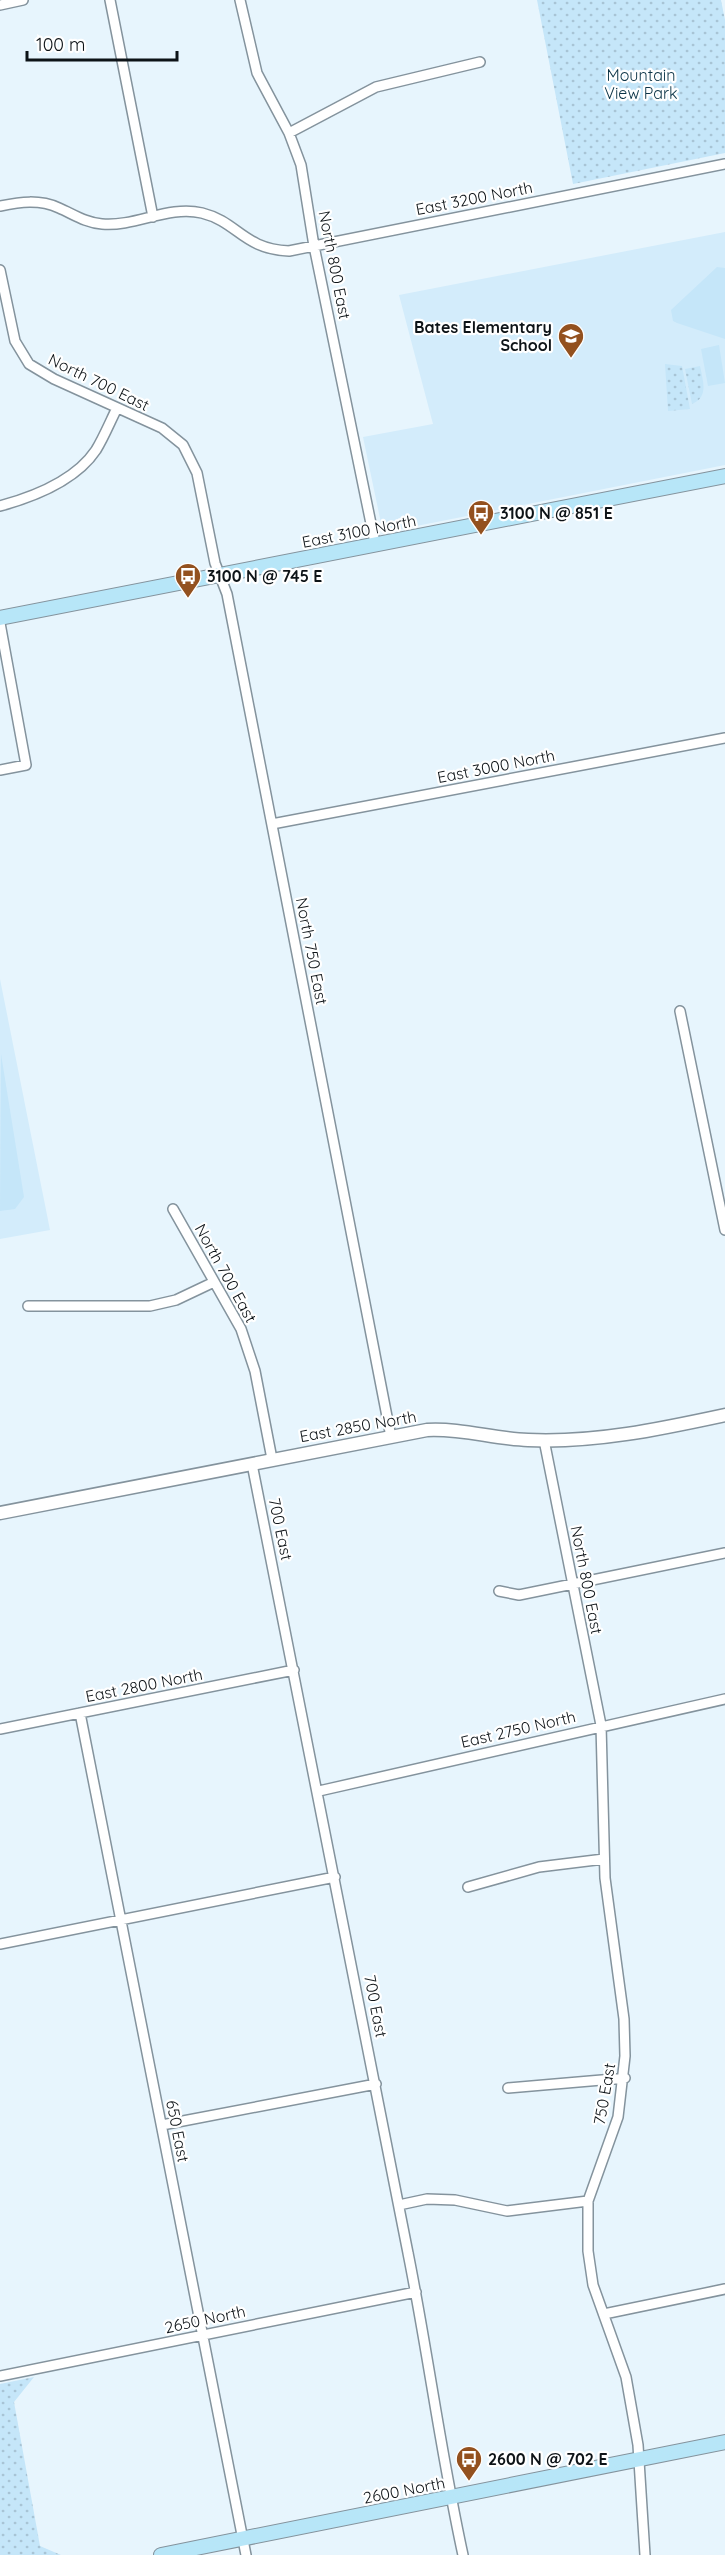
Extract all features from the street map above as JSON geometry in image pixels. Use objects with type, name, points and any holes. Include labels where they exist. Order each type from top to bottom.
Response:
[{"type":"main road","name":"East 3100 North","points":[[0,621],[375,543],[725,476]]},
{"type":"main road","name":"2600 North","points":[[161,2555],[725,2442]]},
{"type":"street","points":[[0,4],[23,0]]},
{"type":"street","points":[[110,0],[153,217]]},
{"type":"street","name":"North 800 East","points":[[240,0],[257,73],[289,133],[301,165],[314,246],[375,543]]},
{"type":"street","points":[[289,133],[376,87],[480,62]]},
{"type":"street","name":"East 3200 North","points":[[0,206],[37,201],[100,224],[122,224],[176,211],[194,212],[215,217],[251,243],[268,250],[289,251],[725,164]]},
{"type":"street","name":"North 700 East","points":[[0,270],[15,341],[29,364],[54,380],[174,436],[183,445],[197,473]]},
{"type":"street","points":[[0,506],[62,481],[75,472],[96,450],[117,408]]},
{"type":"street","name":"North 750 East","points":[[197,473],[215,563],[222,575],[391,1437]]},
{"type":"street","points":[[0,621],[26,765],[0,770]]},
{"type":"street","name":"East 3000 North","points":[[272,824],[725,738]]},
{"type":"street","points":[[680,1011],[725,1230]]},
{"type":"street","name":"North 700 East","points":[[173,1209],[244,1339],[255,1371],[272,1459]]},
{"type":"street","points":[[28,1306],[150,1306],[176,1300],[214,1282]]},
{"type":"street","name":"East 2850 North","points":[[0,1513],[272,1459],[440,1430],[544,1440],[627,1435],[725,1415]]},
{"type":"street","name":"North 800 East","points":[[544,1440],[601,1725]]},
{"type":"street","name":"700 East","points":[[252,1464],[376,2084],[416,2292],[450,2498],[463,2555]]},
{"type":"street","points":[[499,1591],[519,1595],[725,1553]]},
{"type":"street","name":"East 2800 North","points":[[0,1729],[294,1671]]},
{"type":"street","name":"East 2750 North","points":[[319,1791],[601,1725],[725,1699]]},
{"type":"street","name":"650 East","points":[[80,1713],[246,2555]]},
{"type":"street","name":"750 East","points":[[601,1725],[604,1859],[625,2026],[625,2078],[618,2117],[588,2201],[588,2251],[594,2285],[626,2377],[639,2459],[645,2555]]},
{"type":"street","points":[[468,1887],[539,1866],[604,1859]]},
{"type":"street","points":[[0,1944],[335,1877]]},
{"type":"street","points":[[507,2088],[625,2078]]},
{"type":"street","points":[[162,2125],[376,2084]]},
{"type":"street","points":[[399,2205],[428,2199],[455,2200],[507,2211],[588,2201]]},
{"type":"street","points":[[604,2314],[725,2289]]},
{"type":"street","name":"2650 North","points":[[0,2376],[416,2292]]},
{"type":"shaded area","name":"Bates Elementary School","points":[[725,232],[725,465],[391,531],[382,528],[363,437],[433,424],[399,295]]},
{"type":"shaded area","points":[[0,979],[50,1230],[0,1239]]},
{"type":"green space","name":"Mountain View Park","points":[[537,0],[721,0],[725,20],[725,153],[573,184]]},
{"type":"green space","points":[[717,267],[725,268],[725,339],[673,321],[671,310]]},
{"type":"green space","points":[[719,345],[725,383],[708,386],[701,349]]},
{"type":"green space","points":[[665,364],[682,366],[690,409],[668,411]]},
{"type":"green space","points":[[700,366],[703,393],[692,404],[685,369]]},
{"type":"green space","points":[[1,1054],[24,1197],[15,1209],[0,1211]]},
{"type":"green space","points":[[34,2377],[14,2402],[40,2546],[61,2555],[0,2555],[0,2384]]},
{"type":"place","name":"Bates Elementary School","points":[[571,359]]},
{"type":"place","name":"3100 N @ 851 E","points":[[481,536]]},
{"type":"place","name":"3100 N @ 745 E","points":[[188,599]]},
{"type":"place","name":"2600 N @ 702 E","points":[[469,2482]]}]
